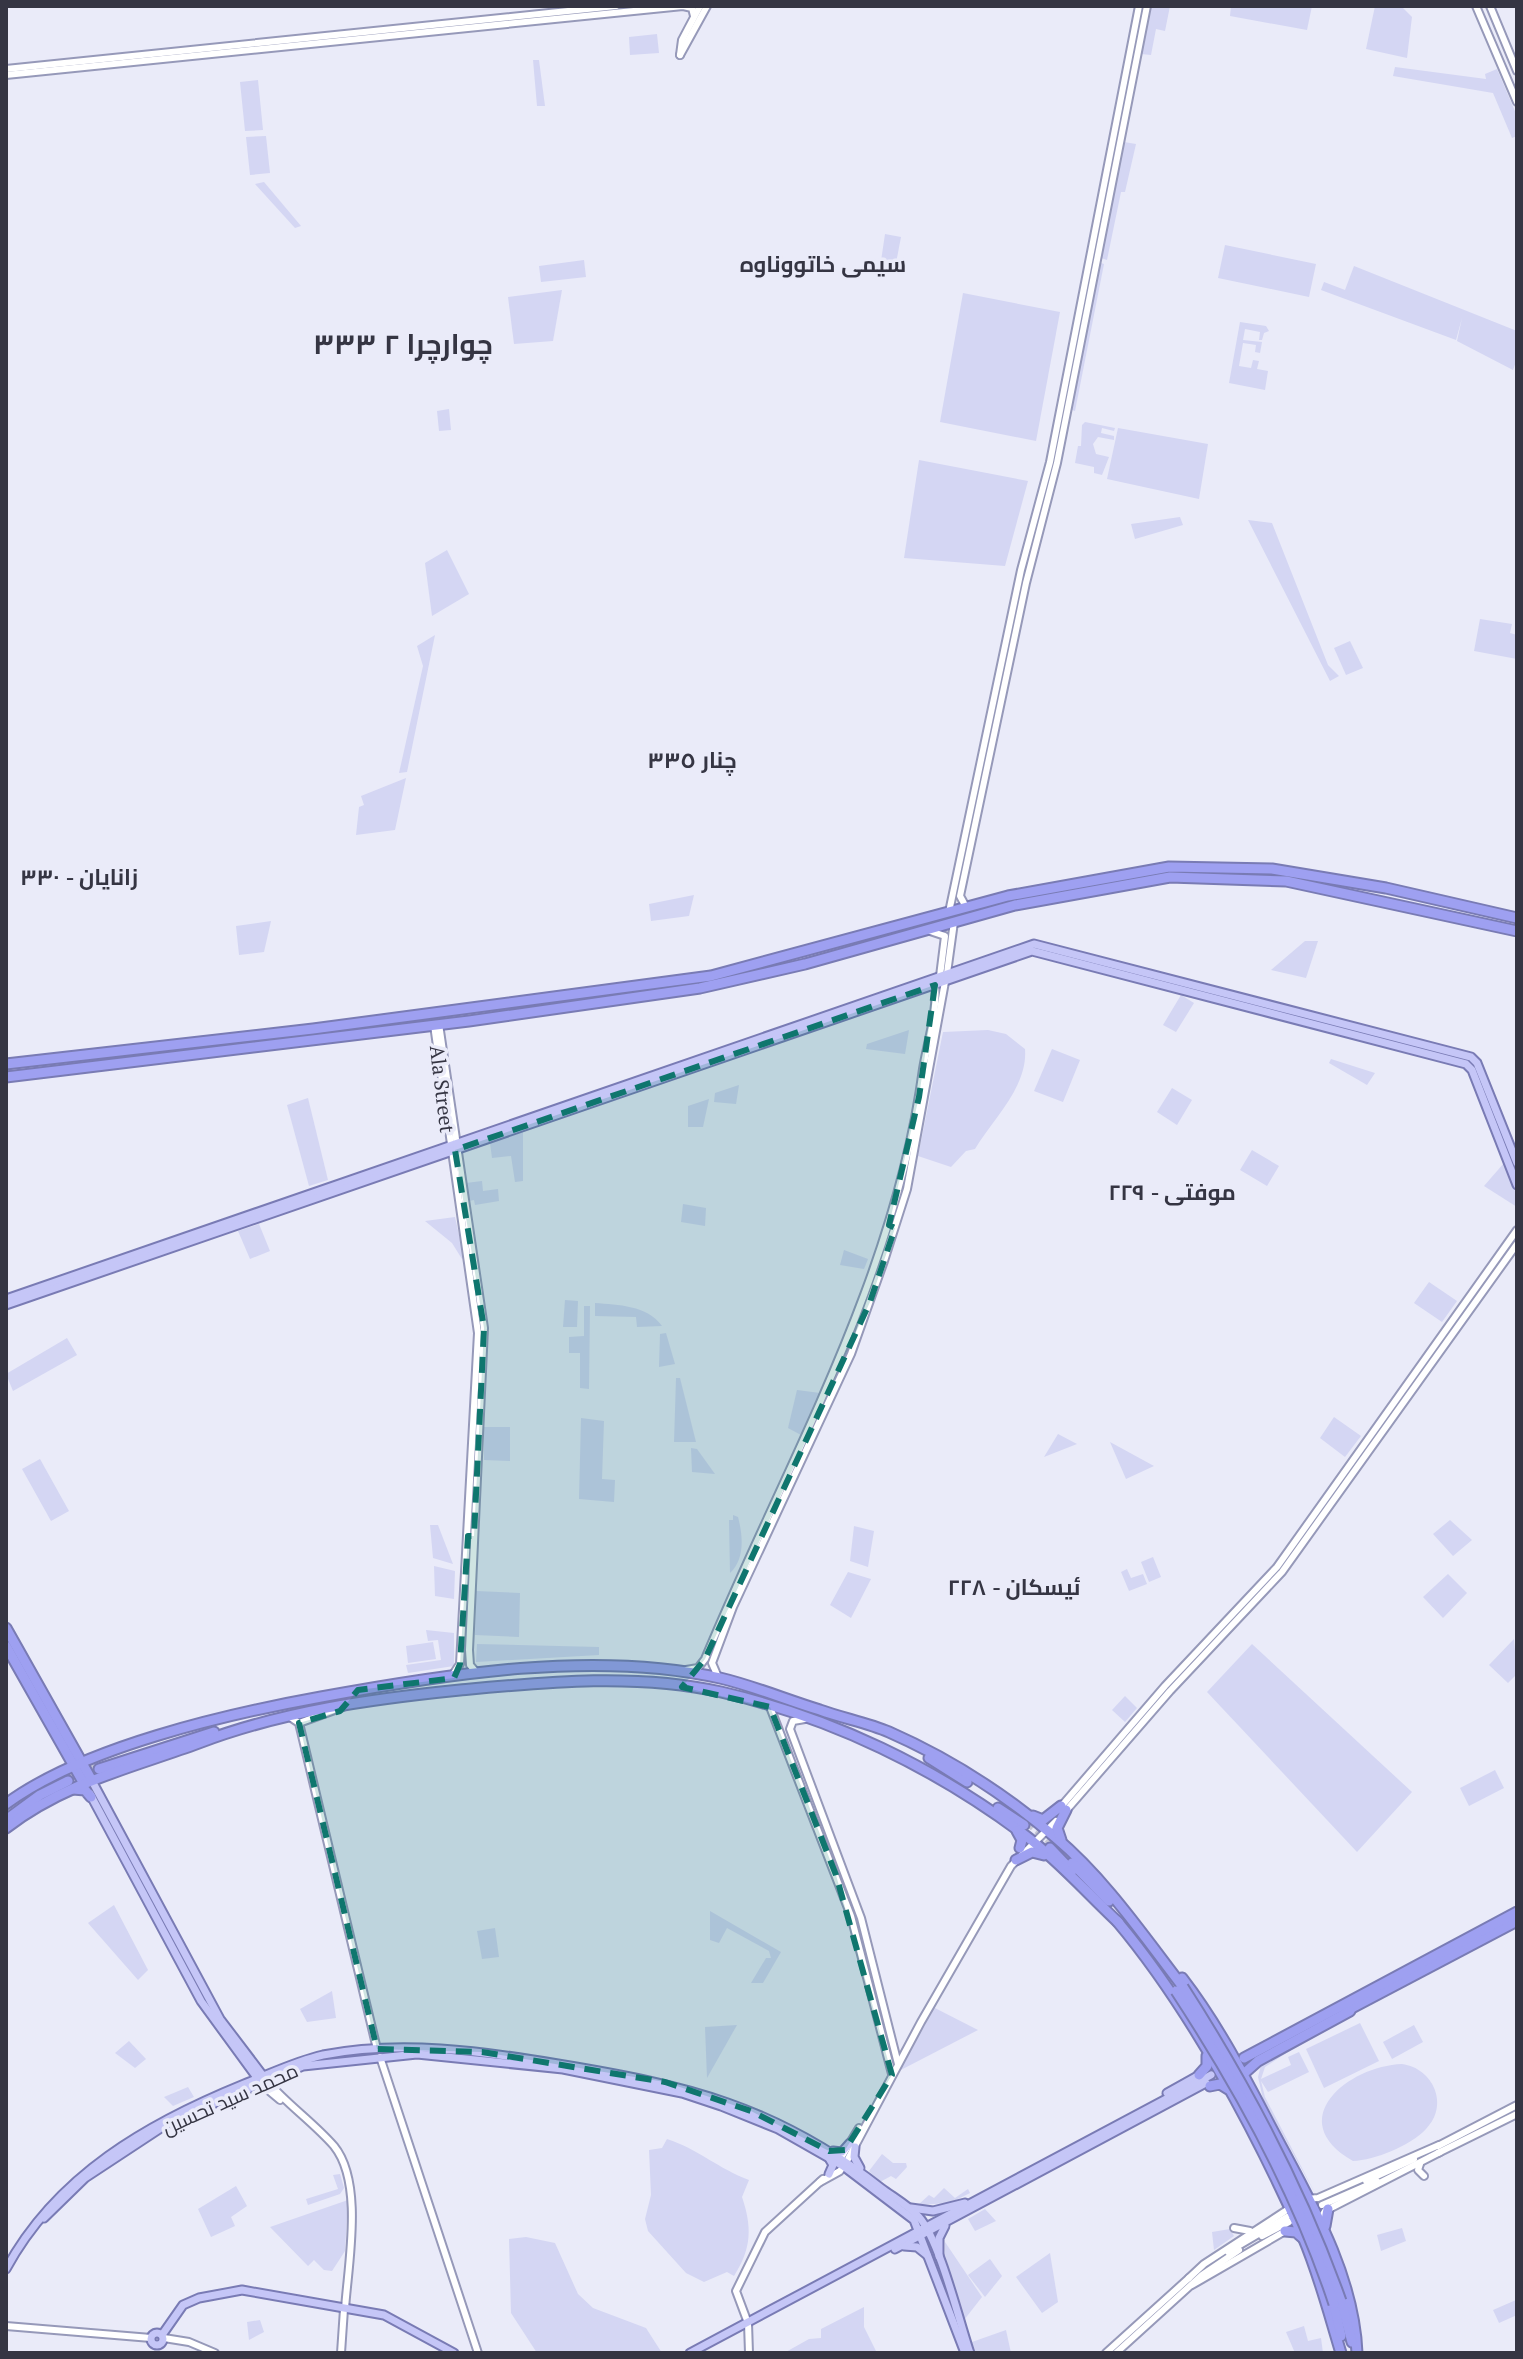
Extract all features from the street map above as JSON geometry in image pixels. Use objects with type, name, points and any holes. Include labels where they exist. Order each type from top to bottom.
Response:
[{"type":"highway","points":[[6,1064],[732,985],[786,963],[949,912],[1119,870],[1204,862],[1272,865],[1517,918]]},
{"type":"highway","points":[[1073,882],[1081,873]]},
{"type":"highway","points":[[6,1077],[437,1025],[588,999],[761,963],[786,963],[1081,894],[1203,879],[1327,879],[1384,901],[1446,918],[1517,931]]},
{"type":"highway","points":[[1312,893],[1327,879]]},
{"type":"highway","points":[[1384,901],[1386,888]]},
{"type":"highway","points":[[761,963],[767,966],[763,974]]},
{"type":"highway","points":[[104,1053],[106,1066]]},
{"type":"highway","points":[[6,1628],[70,1742],[78,1764],[97,1774]]},
{"type":"highway","points":[[6,1646],[54,1730],[78,1764],[97,1774]]},
{"type":"highway","points":[[6,1828],[54,1795],[80,1789],[97,1774],[229,1718],[340,1701],[595,1677],[596,1672],[590,1667]]},
{"type":"highway","points":[[612,1681],[603,1674],[614,1667]]},
{"type":"highway","points":[[6,1804],[63,1778],[97,1774],[206,1733],[287,1716],[340,1701],[358,1690],[480,1675],[614,1667],[720,1678],[885,1730],[943,1759],[1041,1820],[1064,1808]]},
{"type":"highway","points":[[558,1681],[612,1681],[721,1692],[887,1744],[938,1770],[1025,1823],[940,1765],[871,1727]]},
{"type":"highway","points":[[358,1690],[355,1698],[360,1701]]},
{"type":"highway","points":[[54,1730],[63,1756],[63,1778],[54,1795]]},
{"type":"highway","points":[[861,1737],[937,1776],[1024,1831],[1031,1821],[1019,1809]]},
{"type":"highway","points":[[70,1742],[97,1774]]},
{"type":"highway","points":[[6,1820],[78,1764]]},
{"type":"highway","points":[[6,1811],[63,1778]]},
{"type":"highway","points":[[1064,1808],[1057,1831],[1071,1852],[1122,1906],[1202,2041],[1218,2082],[1285,2198],[1287,2219],[1296,2232],[1302,2234]]},
{"type":"highway","points":[[1019,1809],[1051,1850],[1119,1923],[1167,1958],[1222,2034],[1256,2099],[1317,2201],[1355,2326],[1356,2353]]},
{"type":"highway","points":[[1003,1819],[1021,1838],[1020,1848]]},
{"type":"highway","points":[[1012,1826],[1038,1834],[1071,1852]]},
{"type":"highway","points":[[1071,1852],[1053,1840],[1045,1849],[1051,1850],[1134,1926]]},
{"type":"highway","points":[[1015,1861],[1034,1852],[1051,1850]]},
{"type":"highway","points":[[1218,2082],[1244,2073],[1258,2061],[1365,1997],[1517,1912]]},
{"type":"highway","points":[[1245,2060],[1517,1921]]},
{"type":"highway","points":[[1144,1944],[1180,1989],[1295,2205],[1338,2302],[1356,2353]]},
{"type":"highway","points":[[1213,2063],[1256,2047],[1365,1997]]},
{"type":"highway","points":[[1222,2034],[1237,2049],[1256,2047]]},
{"type":"highway","points":[[1199,2075],[1208,2062],[1202,2041]]},
{"type":"highway","points":[[1256,2099],[1253,2075],[1258,2061]]},
{"type":"highway","points":[[1317,2201],[1319,2220],[1329,2241]]},
{"type":"highway","points":[[1287,2219],[1302,2234],[1343,2353]]},
{"type":"highway","points":[[1338,2302],[1343,2353]]},
{"type":"main road","points":[[543,17],[616,6]]},
{"type":"main road","points":[[6,69],[543,17],[687,6],[692,8],[694,16]]},
{"type":"main road","points":[[700,6],[682,40],[680,55],[707,6]]},
{"type":"main road","points":[[1104,204],[1133,40],[1141,12],[1147,6]]},
{"type":"main road","points":[[1476,6],[1517,102]]},
{"type":"main road","points":[[1490,6],[1517,71]]},
{"type":"main road","points":[[949,912],[1056,450],[1141,12]]},
{"type":"main road","points":[[1121,38],[1133,40]]},
{"type":"main road","points":[[6,75],[223,48]]},
{"type":"main road","points":[[1111,93],[1122,95]]},
{"type":"main road","points":[[966,907],[960,896],[995,713]]},
{"type":"main road","points":[[675,1672],[702,1665],[725,1619],[837,1368],[892,1227],[922,1098],[954,922]]},
{"type":"main road","points":[[922,1098],[935,987],[944,976],[945,936],[926,931]]},
{"type":"main road","points":[[6,1305],[944,976],[1041,945],[1469,1065],[1517,1185]]},
{"type":"main road","points":[[819,1021],[935,987]]},
{"type":"main road","points":[[437,1025],[476,1306],[476,1455],[471,1536],[460,1664],[449,1678]]},
{"type":"main road","points":[[1335,1025],[1473,1058],[1517,1163]]},
{"type":"main road","points":[[6,1299],[238,1223]]},
{"type":"main road","points":[[1015,1861],[1168,1688],[1265,1586],[1344,1488],[1517,1230]]},
{"type":"main road","points":[[1470,1303],[1517,1246]]},
{"type":"main road","points":[[471,1536],[469,1652],[471,1667],[480,1675]]},
{"type":"main road","points":[[720,1678],[712,1663],[725,1619]]},
{"type":"main road","points":[[299,1723],[307,1717],[339,1711],[340,1701]]},
{"type":"main road","points":[[770,1707],[817,1812]]},
{"type":"main road","points":[[287,1716],[299,1723],[378,2052],[478,2353]]},
{"type":"main road","points":[[805,1719],[793,1721],[790,1729],[865,1953],[898,2064]]},
{"type":"main road","points":[[97,1774],[201,2001],[262,2080],[336,2149],[352,2199],[341,2353]]},
{"type":"main road","points":[[749,2353],[748,2325],[736,2291],[757,2248],[781,2214],[843,2163],[1020,1848],[1038,1834]]},
{"type":"main road","points":[[865,1953],[892,2075]]},
{"type":"main road","points":[[378,2052],[443,2049],[498,2054],[528,2062],[625,2074],[703,2093],[782,2125],[866,2176],[923,2231],[940,2266],[967,2353]]},
{"type":"main road","name":"محمد سید تحسین","points":[[6,2277],[44,2218],[85,2178],[170,2122],[262,2080],[316,2063],[378,2052],[528,2062]]},
{"type":"main road","points":[[690,2353],[900,2244],[1086,2141],[1199,2075],[1213,2063]]},
{"type":"main road","points":[[6,2269],[35,2221],[81,2175],[177,2112],[262,2080]]},
{"type":"main road","points":[[1086,2141],[1218,2082]]},
{"type":"main road","points":[[923,2231],[957,2218],[1218,2082]]},
{"type":"main road","points":[[1190,2281],[1287,2219],[1297,2202],[1317,2201],[1420,2164],[1440,2149],[1517,2105]]},
{"type":"main road","points":[[1317,2201],[1517,2114]]},
{"type":"main road","points":[[826,2152],[842,2152],[852,2145]]},
{"type":"main road","points":[[852,2145],[855,2159],[866,2176]]},
{"type":"main road","points":[[826,2152],[833,2165],[832,2174]]},
{"type":"main road","points":[[832,2174],[843,2163]]},
{"type":"main road","points":[[843,2163],[902,2208],[910,2224],[900,2244]]},
{"type":"main road","points":[[1420,2164],[1418,2170],[1424,2176]]},
{"type":"main road","points":[[1302,2234],[1319,2220],[1317,2201]]},
{"type":"main road","points":[[902,2208],[928,2211],[971,2203]]},
{"type":"main road","points":[[940,2266],[940,2234],[957,2218]]},
{"type":"main road","points":[[1106,2353],[1122,2343],[1238,2240],[1254,2230],[1287,2219]]},
{"type":"main road","points":[[1190,2281],[1287,2219]]},
{"type":"main road","points":[[1238,2240],[1239,2234],[1234,2228],[1254,2230]]},
{"type":"main road","points":[[923,2231],[931,2261],[967,2353]]},
{"type":"main road","points":[[900,2244],[917,2247],[931,2261]]},
{"type":"main road","points":[[163,2337],[183,2305],[230,2291],[260,2291],[384,2315],[454,2353]]},
{"type":"main road","points":[[6,2326],[153,2341]]},
{"type":"main road","points":[[150,2353],[156,2332],[215,2353]]},
{"type":"main road","points":[[1116,2353],[1122,2343]]},
{"type":"highlighted area","points":[[935,985],[919,1097],[889,1225],[895,1228],[870,1302],[705,1659],[682,1687],[770,1707],[836,1875],[892,2075],[845,2150],[829,2151],[751,2111],[665,2082],[482,2052],[377,2049],[299,1723],[340,1711],[358,1690],[454,1678],[460,1664],[468,1536],[474,1536],[484,1328],[455,1150]]},
{"type":"shaded area","points":[[1150,6],[1170,6],[1165,31],[1156,29],[1151,55],[1141,54]]},
{"type":"shaded area","points":[[1231,6],[1312,6],[1307,30],[1230,16]]},
{"type":"shaded area","points":[[1375,6],[1401,6],[1412,17],[1407,58],[1366,49]]},
{"type":"shaded area","points":[[657,34],[659,53],[630,55],[629,37]]},
{"type":"shaded area","points":[[533,60],[539,60],[545,106],[537,106]]},
{"type":"shaded area","points":[[1395,67],[1486,79],[1485,74],[1497,69],[1517,116],[1517,136],[1512,138],[1493,93],[1393,76]]},
{"type":"shaded area","points":[[258,80],[263,130],[245,131],[240,82]]},
{"type":"shaded area","points":[[266,136],[270,173],[250,175],[246,137]]},
{"type":"shaded area","points":[[1124,142],[1136,144],[1125,192],[1121,192],[1107,260],[1101,258]]},
{"type":"shaded area","points":[[264,182],[301,226],[295,228],[255,184]]},
{"type":"shaded area","points":[[885,234],[901,237],[896,263],[881,261]]},
{"type":"shaded area","points":[[1225,245],[1316,264],[1309,297],[1218,278]]},
{"type":"shaded area","points":[[584,260],[586,277],[541,282],[539,266]]},
{"type":"shaded area","points":[[1098,262],[1104,264],[1075,411],[1069,409]]},
{"type":"shaded area","points":[[1354,266],[1517,331],[1517,359],[1513,370],[1457,341],[1462,318],[1456,340],[1321,290],[1324,282],[1345,290]]},
{"type":"shaded area","points":[[562,290],[553,341],[514,344],[508,297]]},
{"type":"shaded area","points":[[963,293],[1060,312],[1036,441],[940,422]]},
{"type":"shaded area","points":[[1240,322],[1266,326],[1269,331],[1259,340],[1260,332],[1245,329],[1243,340],[1262,342],[1260,353],[1255,352],[1256,345],[1243,343],[1239,366],[1251,368],[1253,360],[1259,361],[1257,369],[1268,371],[1265,390],[1229,383]]},
{"type":"shaded area","points":[[449,409],[451,430],[439,431],[437,411]]},
{"type":"shaded area","points":[[1085,422],[1115,428],[1114,431],[1102,428],[1101,433],[1114,436],[1114,440],[1098,437],[1093,444],[1096,454],[1109,457],[1102,475],[1094,473],[1094,467],[1075,463]]},
{"type":"shaded area","points":[[1118,428],[1208,444],[1199,499],[1107,479]]},
{"type":"shaded area","points":[[919,460],[1028,481],[1005,566],[904,558]]},
{"type":"shaded area","points":[[1180,517],[1183,525],[1135,539],[1131,524]]},
{"type":"shaded area","points":[[1248,520],[1272,523],[1328,665],[1339,676],[1330,681]]},
{"type":"shaded area","points":[[447,550],[469,594],[432,616],[425,563]]},
{"type":"shaded area","points":[[1480,619],[1512,624],[1510,633],[1517,635],[1517,659],[1474,651]]},
{"type":"shaded area","points":[[435,635],[407,772],[399,773],[423,666],[417,646]]},
{"type":"shaded area","points":[[1350,641],[1363,668],[1346,675],[1334,648]]},
{"type":"shaded area","points":[[406,778],[395,830],[356,835],[359,807],[364,805],[361,796]]},
{"type":"shaded area","points":[[694,895],[689,916],[651,921],[649,904]]},
{"type":"shaded area","points":[[271,921],[264,952],[239,955],[236,926]]},
{"type":"shaded area","points":[[1305,941],[1318,941],[1306,978],[1271,970]]},
{"type":"shaded area","points":[[1181,995],[1194,1003],[1176,1032],[1163,1025]]},
{"type":"shaded area","points":[[909,1030],[905,1054],[866,1049],[867,1044]]},
{"type":"shaded area","points":[[988,1030],[1006,1034],[1025,1049],[1021,1076],[1008,1102],[975,1149],[966,1151],[951,1167],[918,1156],[943,1032]]},
{"type":"shaded area","points":[[1052,1049],[1080,1060],[1063,1102],[1034,1091]]},
{"type":"shaded area","points":[[1331,1059],[1375,1073],[1367,1085],[1329,1063]]},
{"type":"shaded area","points":[[739,1085],[736,1104],[714,1102],[715,1093]]},
{"type":"shaded area","points":[[1172,1088],[1192,1100],[1177,1125],[1157,1112]]},
{"type":"shaded area","points":[[308,1098],[328,1180],[309,1186],[287,1105]]},
{"type":"shaded area","points":[[709,1099],[703,1127],[688,1127],[688,1106]]},
{"type":"shaded area","points":[[523,1132],[523,1181],[515,1182],[511,1156],[492,1158],[490,1143]]},
{"type":"shaded area","points":[[1252,1150],[1279,1166],[1267,1186],[1240,1170]]},
{"type":"shaded area","points":[[1504,1163],[1517,1196],[1517,1207],[1484,1186]]},
{"type":"shaded area","points":[[482,1181],[483,1191],[498,1189],[499,1201],[475,1205],[474,1200],[469,1201],[466,1183]]},
{"type":"shaded area","points":[[683,1204],[706,1208],[705,1226],[681,1222]]},
{"type":"shaded area","points":[[455,1217],[462,1259],[452,1243],[425,1221]]},
{"type":"shaded area","points":[[259,1224],[270,1251],[250,1259],[238,1231]]},
{"type":"shaded area","points":[[844,1250],[868,1259],[864,1269],[840,1265]]},
{"type":"shaded area","points":[[1429,1282],[1457,1301],[1442,1322],[1414,1303]]},
{"type":"shaded area","points":[[565,1300],[578,1301],[577,1327],[563,1327]]},
{"type":"shaded area","points":[[595,1303],[640,1310],[662,1326],[637,1327],[636,1317],[595,1316]]},
{"type":"shaded area","points":[[584,1306],[590,1306],[589,1389],[580,1388],[580,1353],[569,1353],[569,1337],[584,1336]]},
{"type":"shaded area","points":[[666,1333],[675,1364],[659,1367],[660,1334]]},
{"type":"shaded area","points":[[67,1338],[77,1355],[13,1391],[6,1374]]},
{"type":"shaded area","points":[[676,1378],[680,1378],[696,1442],[674,1442]]},
{"type":"shaded area","points":[[797,1390],[820,1393],[801,1435],[788,1428]]},
{"type":"shaded area","points":[[1334,1417],[1361,1436],[1345,1457],[1320,1438]]},
{"type":"shaded area","points":[[581,1418],[604,1421],[602,1479],[615,1480],[614,1502],[579,1499]]},
{"type":"shaded area","points":[[484,1427],[510,1427],[510,1461],[484,1460]]},
{"type":"shaded area","points":[[1058,1434],[1077,1444],[1044,1457]]},
{"type":"shaded area","points":[[1110,1442],[1154,1466],[1126,1479]]},
{"type":"shaded area","points":[[691,1448],[697,1449],[715,1474],[692,1472]]},
{"type":"shaded area","points":[[40,1459],[69,1511],[51,1521],[22,1469]]},
{"type":"shaded area","points":[[733,1515],[738,1517],[742,1547],[730,1573],[729,1520],[733,1520]]},
{"type":"shaded area","points":[[1450,1520],[1472,1540],[1453,1556],[1433,1534]]},
{"type":"shaded area","points":[[430,1525],[438,1525],[453,1564],[433,1558]]},
{"type":"shaded area","points":[[854,1526],[874,1531],[868,1567],[850,1561]]},
{"type":"shaded area","points":[[1153,1557],[1161,1577],[1149,1582],[1141,1562]]},
{"type":"shaded area","points":[[434,1566],[455,1571],[454,1599],[435,1596]]},
{"type":"shaded area","points":[[1127,1569],[1131,1578],[1143,1574],[1147,1584],[1129,1591],[1121,1572]]},
{"type":"shaded area","points":[[848,1572],[871,1579],[851,1618],[830,1605]]},
{"type":"shaded area","points":[[1448,1574],[1467,1593],[1443,1618],[1423,1597]]},
{"type":"shaded area","points":[[476,1591],[520,1593],[519,1637],[475,1635]]},
{"type":"shaded area","points":[[426,1630],[454,1633],[454,1666],[408,1673],[406,1665],[441,1660],[438,1640],[428,1641]]},
{"type":"shaded area","points":[[1514,1639],[1517,1674],[1508,1683],[1489,1665]]},
{"type":"shaded area","points":[[433,1642],[436,1659],[408,1663],[406,1646]]},
{"type":"shaded area","points":[[477,1644],[599,1647],[599,1655],[476,1662]]},
{"type":"shaded area","points":[[1252,1644],[1412,1792],[1357,1852],[1207,1692]]},
{"type":"shaded area","points":[[1125,1696],[1137,1708],[1125,1722],[1112,1710]]},
{"type":"shaded area","points":[[1495,1770],[1504,1788],[1469,1806],[1460,1788]]},
{"type":"shaded area","points":[[114,1905],[148,1970],[138,1980],[88,1923]]},
{"type":"shaded area","points":[[710,1911],[781,1952],[763,1983],[751,1983],[766,1958],[771,1958],[769,1951],[727,1928],[719,1943],[710,1940]]},
{"type":"shaded area","points":[[495,1928],[499,1957],[482,1959],[477,1931]]},
{"type":"shaded area","points":[[332,1991],[336,2018],[307,2022],[300,2009]]},
{"type":"shaded area","points":[[931,2006],[978,2030],[895,2073]]},
{"type":"shaded area","points":[[1360,2023],[1379,2061],[1324,2088],[1306,2049]]},
{"type":"shaded area","points":[[737,2025],[707,2078],[705,2027]]},
{"type":"shaded area","points":[[1414,2025],[1423,2042],[1392,2059],[1383,2042]]},
{"type":"shaded area","points":[[129,2041],[146,2059],[135,2068],[115,2053]]},
{"type":"shaded area","points":[[1294,2048],[1265,2067],[1261,2079],[1291,2065],[1288,2057],[1299,2052],[1309,2072],[1268,2092],[1261,2081],[1265,2097],[1316,2195],[1263,2099],[1258,2077],[1261,2065]]},
{"type":"shaded area","points":[[1402,2064],[1422,2072],[1430,2080],[1437,2099],[1433,2119],[1426,2129],[1402,2146],[1371,2158],[1353,2161],[1333,2145],[1323,2129],[1323,2113],[1331,2098],[1344,2085],[1381,2067]]},
{"type":"shaded area","points":[[188,2087],[194,2097],[173,2106],[164,2097]]},
{"type":"shaded area","points":[[667,2139],[749,2180],[742,2197],[749,2228],[747,2247],[734,2276],[727,2272],[704,2282],[686,2273],[648,2231],[645,2219],[651,2195],[649,2150],[662,2148]]},
{"type":"shaded area","points":[[882,2154],[893,2163],[906,2163],[907,2167],[896,2179],[891,2176],[880,2182],[869,2171]]},
{"type":"shaded area","points":[[340,2174],[344,2188],[340,2194],[308,2205],[306,2199],[338,2189],[333,2175]]},
{"type":"shaded area","points":[[236,2186],[247,2206],[231,2217],[235,2226],[211,2237],[198,2209]]},
{"type":"shaded area","points":[[944,2188],[955,2198],[968,2189],[970,2193],[950,2203],[918,2205],[929,2195],[934,2198]]},
{"type":"shaded area","points":[[348,2200],[345,2251],[332,2271],[324,2270],[314,2260],[308,2266],[270,2227]]},
{"type":"shaded area","points":[[985,2209],[996,2221],[975,2231],[968,2219]]},
{"type":"shaded area","points":[[1402,2228],[1406,2241],[1381,2251],[1377,2235]]},
{"type":"shaded area","points":[[1230,2229],[1234,2236],[1214,2250],[1212,2232]]},
{"type":"shaded area","points":[[526,2237],[555,2243],[578,2294],[593,2308],[646,2328],[662,2353],[537,2353],[511,2313],[509,2239]]},
{"type":"shaded area","points":[[945,2242],[982,2297],[964,2320],[945,2261]]},
{"type":"shaded area","points":[[1050,2253],[1058,2302],[1042,2313],[1016,2277]]},
{"type":"shaded area","points":[[990,2259],[1002,2276],[985,2297],[968,2275]]},
{"type":"shaded area","points":[[1516,2300],[1517,2315],[1499,2323],[1493,2310]]},
{"type":"shaded area","points":[[864,2307],[864,2327],[877,2353],[784,2353],[809,2339],[821,2338],[821,2329]]},
{"type":"shaded area","points":[[260,2320],[264,2332],[249,2340],[247,2322]]},
{"type":"shaded area","points":[[1304,2326],[1308,2341],[1321,2338],[1323,2353],[1295,2353],[1286,2332]]},
{"type":"shaded area","points":[[1006,2330],[1011,2353],[976,2353],[972,2342]]},
{"type":"tunnel","points":[[65,1775],[98,1764]]},
{"type":"tunnel","points":[[1027,1821],[1054,1844]]},
{"type":"district","name":"سیمی خاتووناوه","points":[[823,264]]},
{"type":"district","name":"چوارچرا ٢ ٣٣٣","points":[[403,344]]},
{"type":"district","name":"چنار ٣٣٥","points":[[692,760]]},
{"type":"district","name":"زانایان - ٣٣٠","points":[[79,877]]},
{"type":"district","name":"موفتی - ٢٢٩","points":[[1172,1192]]},
{"type":"district","name":"ئیسکان - ٢٢٨","points":[[1014,1587]]}]
